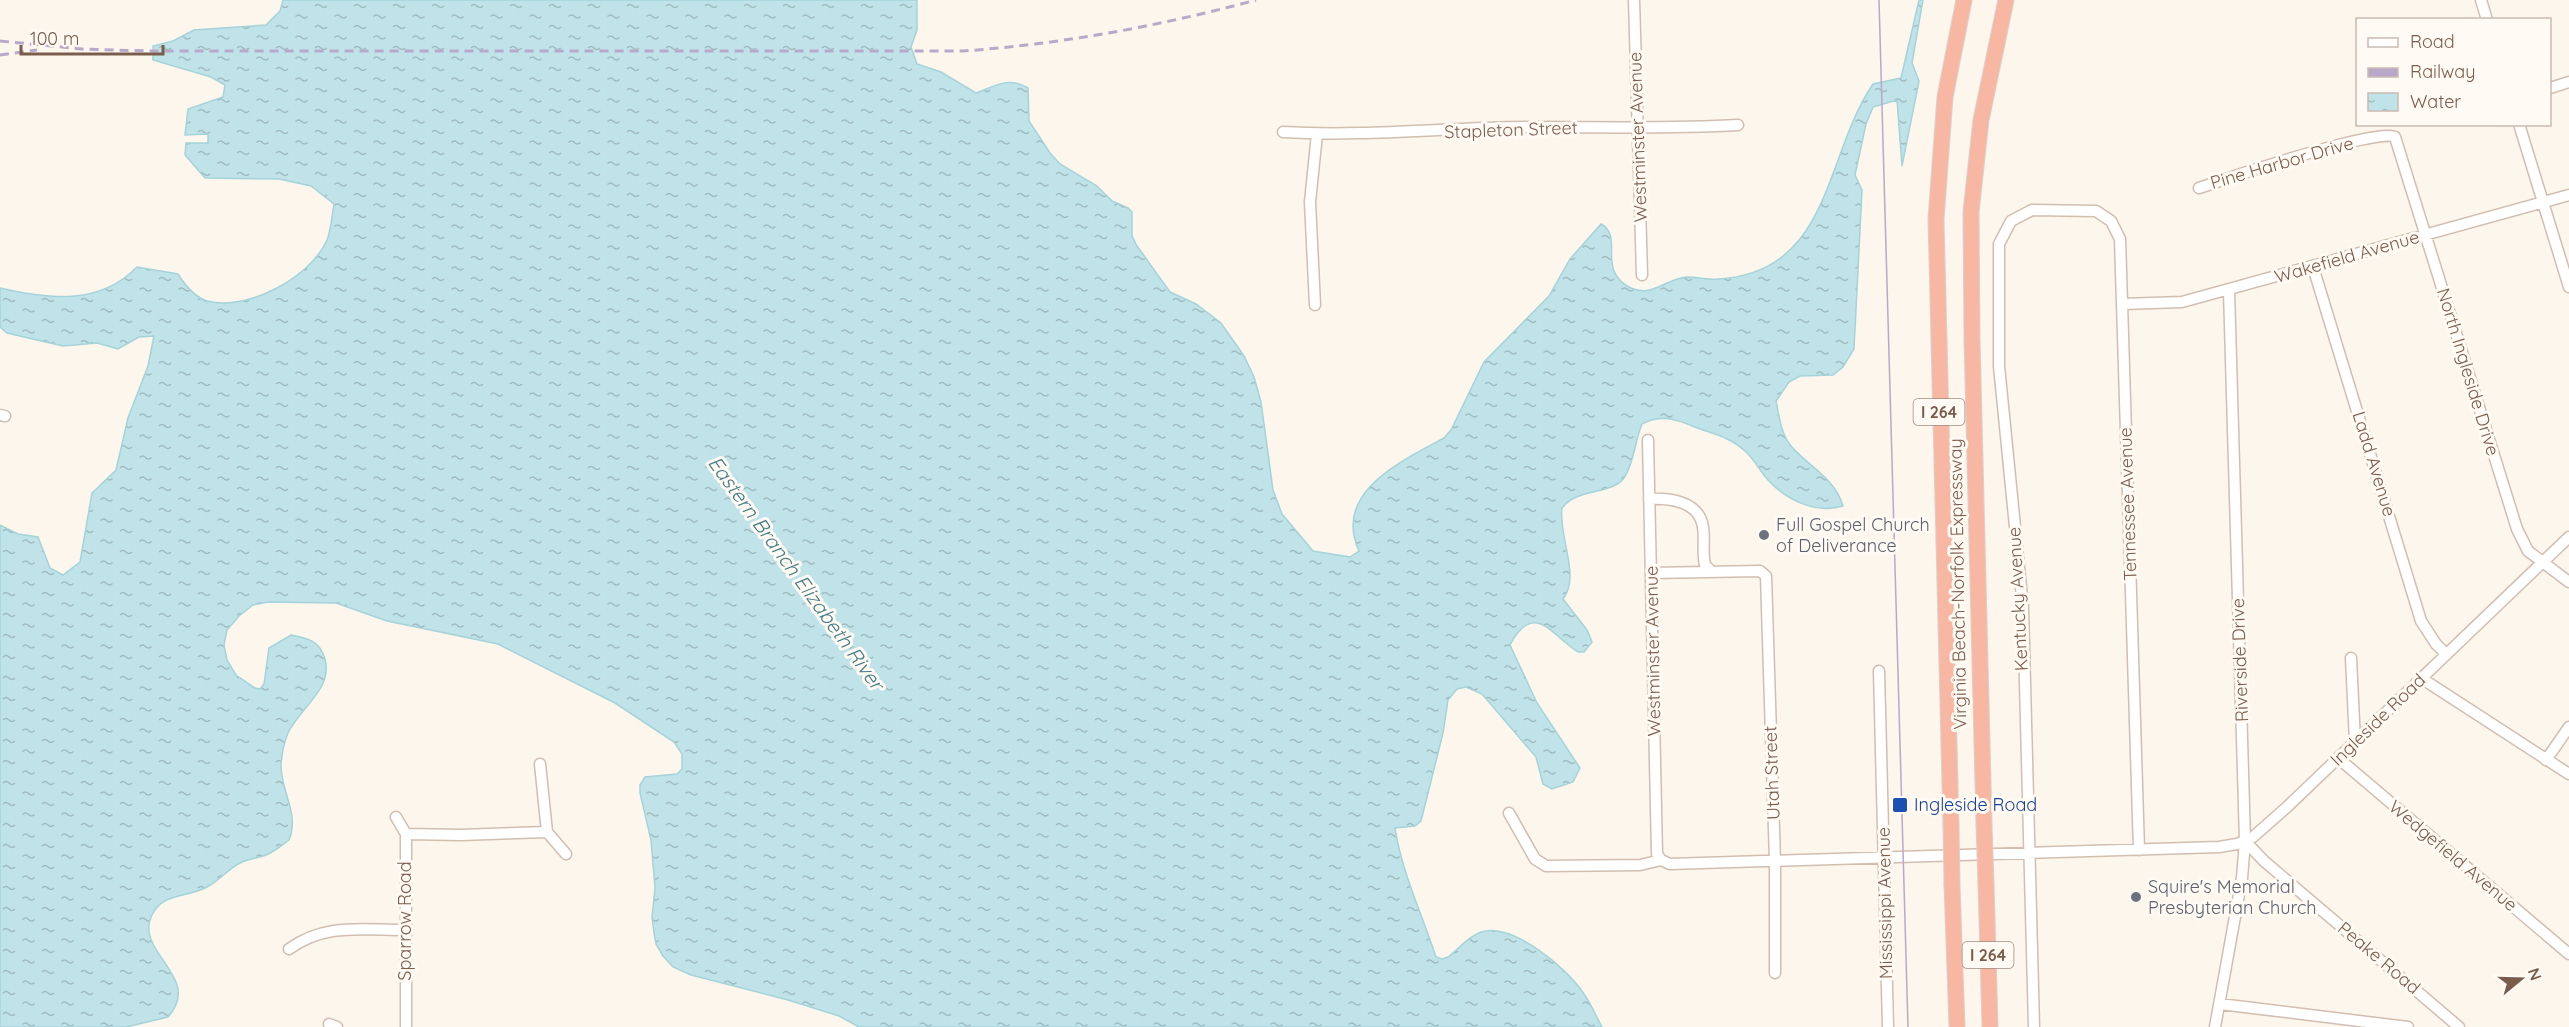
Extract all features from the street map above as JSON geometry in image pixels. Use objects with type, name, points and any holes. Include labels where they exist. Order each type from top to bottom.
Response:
[{"type":"highway","name":"Virginia Beach-Norfolk Expressway","points":[[1957,1027],[1936,219],[1945,97],[1964,0]]},
{"type":"highway","name":"Virginia Beach-Norfolk Expressway","points":[[1990,1027],[1972,338],[1971,212],[1981,120],[2006,0]]},
{"type":"street","name":"Westminster Avenue","points":[[1634,0],[1642,274]]},
{"type":"street","points":[[2481,0],[2486,18]]},
{"type":"street","points":[[2551,88],[2569,82]]},
{"type":"street","name":"Stapleton Street","points":[[1283,132],[1394,134],[1532,127],[1677,128],[1738,125]]},
{"type":"street","points":[[2521,126],[2569,287]]},
{"type":"street","points":[[1315,305],[1310,202],[1317,134]]},
{"type":"street","name":"Pine Harbor Drive","points":[[2199,188],[2245,171],[2386,134],[2395,137],[2397,141]]},
{"type":"street","name":"North Ingleside Drive","points":[[2397,141],[2517,529],[2528,551],[2569,582]]},
{"type":"street","name":"Wakefield Avenue","points":[[2122,304],[2176,303],[2229,291],[2569,195]]},
{"type":"street","name":"Kentucky Avenue","points":[[2034,1027],[2022,607],[1999,366],[1997,267],[2000,236],[2011,221],[2032,210],[2054,210]]},
{"type":"street","name":"Tennessee Avenue","points":[[2054,210],[2096,212],[2104,215],[2116,228],[2120,239],[2139,850]]},
{"type":"street","name":"Ladd Avenue","points":[[2313,267],[2421,621],[2436,644],[2446,654]]},
{"type":"street","name":"Riverside Drive","points":[[2215,1027],[2242,878],[2245,841],[2229,291]]},
{"type":"street","name":"Westminster Avenue","points":[[1648,440],[1657,854],[1661,860]]},
{"type":"street","points":[[1649,499],[1680,501],[1696,512],[1703,526],[1705,565],[1712,572]]},
{"type":"street","name":"Ingleside Road","points":[[1509,813],[1535,859],[1546,866],[1640,865],[1661,860],[1670,864],[2139,850],[2219,847],[2245,841],[2338,758],[2569,537]]},
{"type":"street","points":[[1651,573],[1712,572]]},
{"type":"street","name":"Utah Street","points":[[1712,572],[1764,573],[1775,861],[1775,973]]},
{"type":"street","points":[[2351,658],[2355,742]]},
{"type":"street","name":"Mississippi Avenue","points":[[1879,671],[1888,1027]]},
{"type":"street","points":[[2421,678],[2569,774]]},
{"type":"street","points":[[2546,760],[2569,727]]},
{"type":"street","name":"Wedgefield Avenue","points":[[2338,758],[2569,954]]},
{"type":"street","points":[[540,764],[547,832],[566,854]]},
{"type":"street","points":[[396,817],[406,834],[547,832]]},
{"type":"street","name":"Sparrow Road","points":[[406,834],[404,930],[406,1027]]},
{"type":"street","name":"Peake Road","points":[[2245,841],[2264,861],[2455,1026]]},
{"type":"street","points":[[289,949],[304,938],[320,931],[404,930]]},
{"type":"street","points":[[2220,1004],[2408,1027]]},
{"type":"water","name":"Eastern Branch Elizabeth River","points":[[283,0],[917,0],[917,30],[911,47],[917,64],[941,72],[976,93],[1008,82],[1021,84],[1028,88],[1029,121],[1050,153],[1060,164],[1097,186],[1112,201],[1128,208],[1132,212],[1132,236],[1137,246],[1170,292],[1196,304],[1221,323],[1244,356],[1254,377],[1261,402],[1273,490],[1282,514],[1313,551],[1350,557],[1359,551],[1353,530],[1355,512],[1363,495],[1392,468],[1444,438],[1451,430],[1484,362],[1549,296],[1570,259],[1601,224],[1608,230],[1611,237],[1614,272],[1620,281],[1639,290],[1653,289],[1680,278],[1719,279],[1756,272],[1784,256],[1804,233],[1820,206],[1857,112],[1873,84],[1901,78],[1919,0],[1923,0],[1912,63],[1919,81],[1902,166],[1897,100],[1873,107],[1866,124],[1855,175],[1862,190],[1854,349],[1843,367],[1833,375],[1800,376],[1789,382],[1776,401],[1781,425],[1791,446],[1828,480],[1843,506],[1813,507],[1793,500],[1768,480],[1745,451],[1721,436],[1662,418],[1642,424],[1630,466],[1624,478],[1611,487],[1576,497],[1562,508],[1563,531],[1570,567],[1568,590],[1563,599],[1587,630],[1592,642],[1584,652],[1578,652],[1543,625],[1535,623],[1527,624],[1519,631],[1510,645],[1537,703],[1580,768],[1573,782],[1552,789],[1543,784],[1536,757],[1482,694],[1466,687],[1457,689],[1448,700],[1443,733],[1421,821],[1415,826],[1395,828],[1407,877],[1436,957],[1442,959],[1448,957],[1467,940],[1481,932],[1494,931],[1508,934],[1538,950],[1566,972],[1584,994],[1602,1027],[859,1027],[839,1016],[788,1000],[691,975],[673,967],[656,944],[652,917],[655,888],[651,840],[640,793],[640,785],[645,777],[677,774],[682,769],[682,754],[674,742],[615,703],[498,644],[387,621],[336,603],[268,602],[253,605],[227,630],[224,645],[227,660],[236,675],[260,689],[264,684],[269,648],[291,635],[317,644],[323,653],[326,670],[320,689],[293,724],[283,748],[281,764],[283,783],[292,821],[289,840],[269,854],[246,860],[231,868],[207,887],[162,902],[152,915],[149,928],[152,941],[174,977],[178,989],[177,1003],[168,1017],[126,1027],[0,1027],[0,525],[18,534],[38,537],[50,568],[63,575],[80,562],[92,493],[116,470],[128,418],[148,366],[154,336],[139,337],[118,349],[97,343],[63,346],[7,333],[0,327],[0,288],[36,295],[90,294],[122,280],[137,267],[178,274],[198,297],[223,303],[258,296],[293,278],[307,267],[319,254],[327,240],[334,204],[311,186],[279,179],[205,178],[185,155],[186,143],[208,143],[208,134],[185,135],[188,109],[223,97],[225,85],[211,77],[153,60],[153,46],[173,41],[194,30],[266,25],[280,11]]},
{"type":"tram line","points":[[1879,0],[1908,1027]]},
{"type":"railway","points":[[0,41],[82,49],[148,51],[963,51],[1037,44],[1111,33],[1256,0]]},
{"type":"railway","points":[[0,55],[37,50]]},
{"type":"place","name":"Full Gospel Church of Deliverance","points":[[1764,535]]},
{"type":"place","name":"Ingleside Road","points":[[1900,805]]},
{"type":"place","name":"Squire's Memorial Presbyterian Church","points":[[2136,897]]}]
